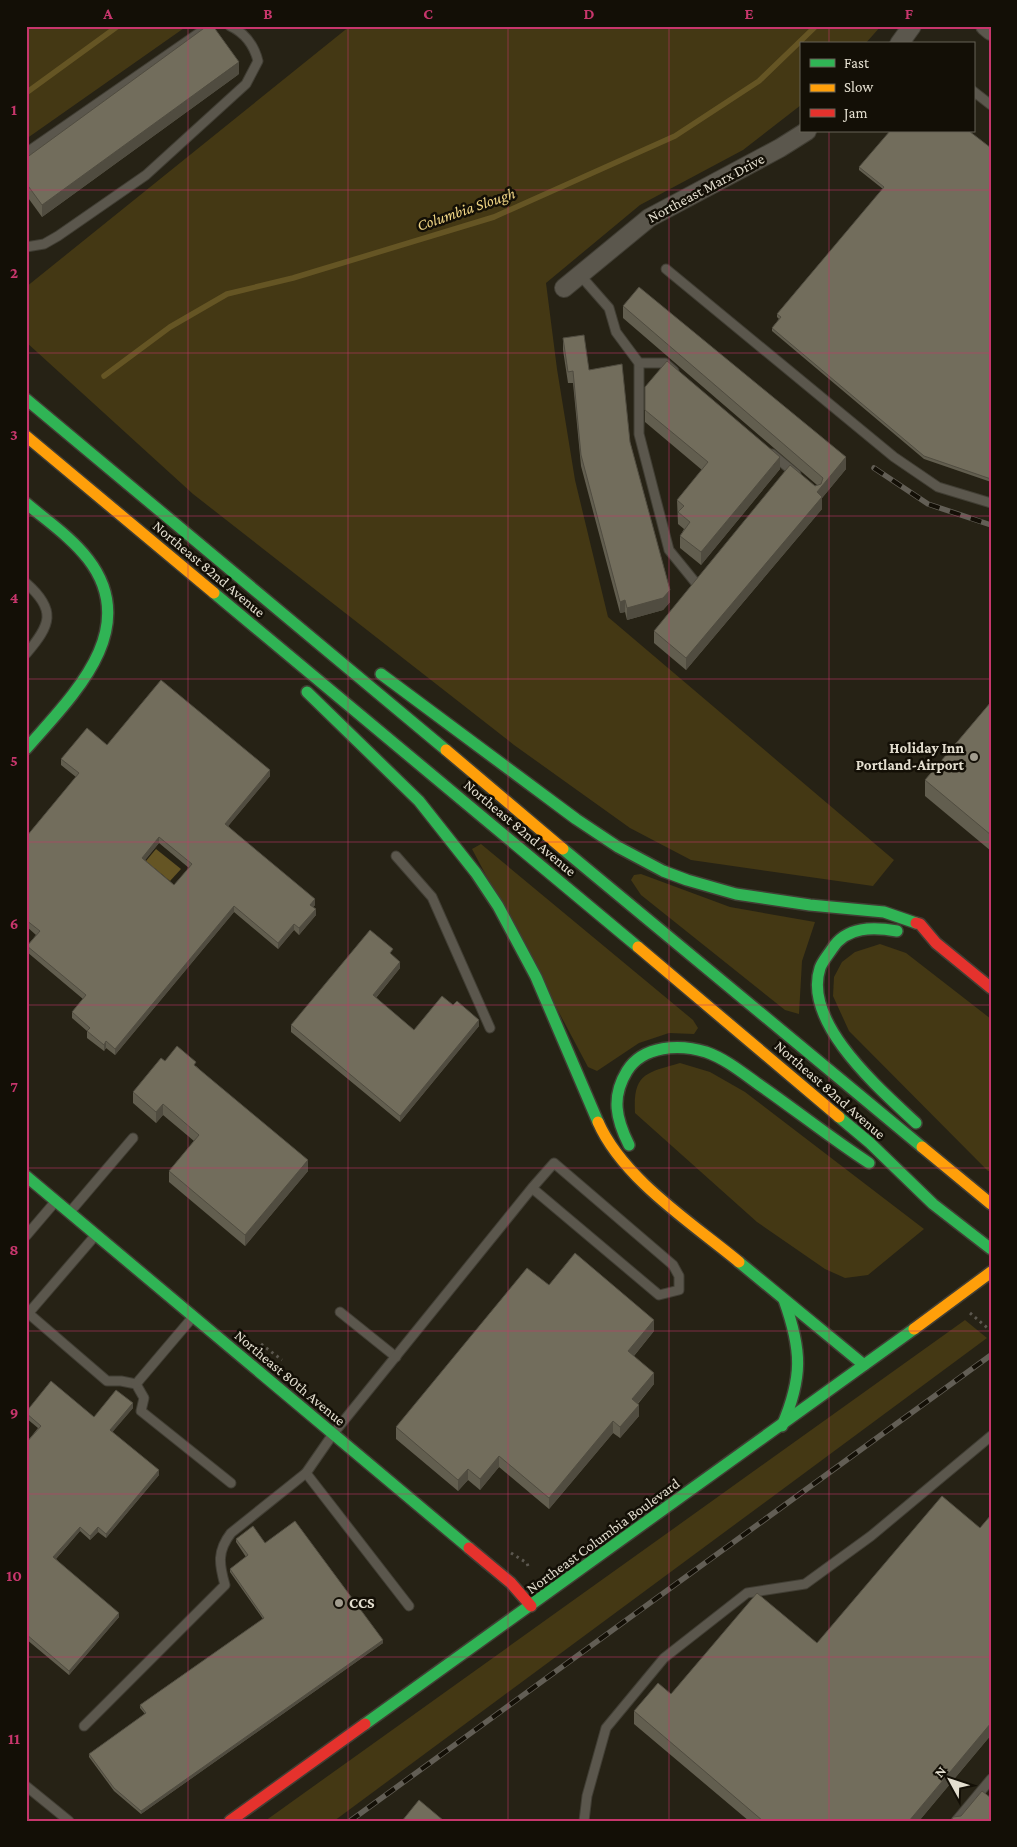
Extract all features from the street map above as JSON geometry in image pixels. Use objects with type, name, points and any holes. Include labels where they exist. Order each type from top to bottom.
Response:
[{"type":"main road","name":"Northeast 82nd Avenue","points":[[26,400],[991,1204]]},
{"type":"main road","name":"Northeast 82nd Avenue","points":[[26,436],[870,1143],[933,1204],[991,1249]]},
{"type":"main road","points":[[26,503],[83,553],[96,570],[107,599],[109,617],[108,632],[96,662],[26,749]]},
{"type":"main road","points":[[234,573],[332,639]]},
{"type":"main road","points":[[234,610],[285,667]]},
{"type":"main road","points":[[372,667],[571,816],[641,860],[687,880],[729,893],[779,902],[884,912],[920,924],[936,943],[991,988]]},
{"type":"main road","points":[[298,681],[418,801],[452,840],[489,891],[516,936],[544,993],[599,1125],[624,1165],[644,1184],[864,1366]]},
{"type":"main road","points":[[936,943],[878,927],[863,928],[840,938],[831,948],[820,968],[817,978],[818,994],[821,1009],[830,1030],[845,1051],[929,1136],[980,1195]]},
{"type":"main road","points":[[637,1155],[622,1134],[615,1118],[616,1089],[635,1060],[648,1053],[667,1048],[692,1048],[727,1062],[881,1171],[933,1204]]},
{"type":"main road","name":"Northeast 80th Avenue","points":[[26,1176],[511,1583],[531,1606]]},
{"type":"main road","name":"Northeast Columbia Boulevard","points":[[230,1821],[782,1426],[864,1366],[874,1352],[991,1272]]},
{"type":"main road","points":[[782,1426],[796,1389],[800,1357],[796,1328],[784,1300]]},
{"type":"street","points":[[900,42],[912,26]]},
{"type":"street","points":[[985,26],[991,31]]},
{"type":"street","name":"Northeast Marx Drive","points":[[564,288],[649,218],[780,148],[805,132]]},
{"type":"lane","points":[[26,153],[198,33],[211,26]]},
{"type":"lane","points":[[26,247],[44,244],[58,236],[146,175],[246,84],[258,61],[255,50],[247,38],[230,26]]},
{"type":"lane","points":[[974,92],[991,105]]},
{"type":"lane","points":[[666,269],[894,457],[938,487],[991,503]]},
{"type":"lane","points":[[580,275],[609,308],[616,332],[639,363],[639,434],[666,542],[669,550],[692,585],[701,574]]},
{"type":"lane","points":[[639,363],[665,363],[679,375]]},
{"type":"lane","points":[[767,450],[803,480]]},
{"type":"lane","points":[[782,476],[789,468]]},
{"type":"lane","points":[[26,583],[42,597],[48,617],[44,631],[26,654]]},
{"type":"lane","points":[[396,856],[432,897],[490,1028]]},
{"type":"lane","points":[[70,1212],[133,1138]]},
{"type":"lane","points":[[84,1726],[225,1585],[219,1564],[224,1542],[231,1532],[306,1473],[334,1434],[532,1188],[554,1163],[673,1265],[679,1276],[679,1290],[659,1294],[532,1188]]},
{"type":"lane","points":[[26,1236],[56,1201]]},
{"type":"lane","points":[[96,1235],[27,1314],[106,1381],[136,1384],[144,1398],[141,1411],[231,1484]]},
{"type":"lane","points":[[340,1312],[396,1357]]},
{"type":"lane","points":[[136,1384],[193,1317]]},
{"type":"lane","points":[[584,1821],[587,1796],[606,1728],[664,1658],[747,1593],[805,1584],[871,1536],[991,1436]]},
{"type":"lane","points":[[306,1473],[409,1606]]},
{"type":"lane","points":[[956,1821],[991,1779]]},
{"type":"lane","points":[[26,1786],[69,1821]]},
{"type":"path","points":[[972,1316],[991,1331]]},
{"type":"shaded area","points":[[26,26],[187,26],[26,139]]},
{"type":"shaded area","points":[[350,26],[881,26],[867,42],[800,42],[800,106],[743,150],[640,205],[546,283],[557,369],[575,480],[608,617],[894,860],[873,886],[691,860],[630,828],[514,745],[193,494],[26,342],[26,287]]},
{"type":"shaded area","points":[[481,844],[693,1020],[698,1028],[694,1034],[669,1033],[639,1043],[597,1071],[588,1067],[472,849]]},
{"type":"shaded area","points":[[156,849],[181,869],[170,881],[146,861]]},
{"type":"shaded area","points":[[641,874],[730,907],[815,922],[802,961],[799,1014],[785,1010],[641,895],[631,880],[634,875]]},
{"type":"shaded area","points":[[880,944],[906,953],[991,1019],[991,1171],[988,1171],[849,1031],[833,996],[834,977],[842,962],[855,952]]},
{"type":"shaded area","points":[[680,1063],[710,1072],[745,1092],[924,1229],[868,1275],[845,1278],[825,1269],[757,1222],[635,1113],[636,1090],[644,1077],[650,1073]]},
{"type":"shaded area","points":[[965,1320],[987,1338],[334,1821],[265,1821]]},
{"type":"building","points":[[207,26],[213,26],[239,62],[42,205],[26,183],[26,158]]},
{"type":"building","points":[[889,132],[970,132],[991,148],[991,479],[924,456],[772,328],[781,317],[777,314],[884,187],[859,167]]},
{"type":"building","points":[[639,287],[846,457],[817,492],[822,497],[686,658],[654,631],[790,465],[815,486],[821,484],[823,478],[623,306]]},
{"type":"building","points":[[584,335],[589,370],[622,364],[630,442],[670,590],[663,598],[627,608],[625,600],[620,602],[581,455],[573,371],[568,372],[563,338]]},
{"type":"building","points":[[667,361],[780,457],[701,552],[680,536],[690,522],[678,512],[684,506],[677,500],[708,462],[645,410],[645,387]]},
{"type":"building","points":[[161,680],[270,770],[225,824],[315,899],[310,905],[316,909],[299,928],[294,924],[278,943],[234,906],[115,1049],[106,1041],[104,1045],[87,1031],[90,1028],[72,1012],[86,995],[27,946],[40,931],[26,920],[26,837],[79,773],[61,759],[87,728],[107,745]],"holes":[[[159,837],[192,864],[174,885],[142,858]]]},
{"type":"building","name":"Holiday Inn Portland-Airport","points":[[991,702],[991,835],[925,780]]},
{"type":"building","points":[[370,930],[393,949],[390,953],[400,962],[373,995],[414,1030],[442,996],[453,1005],[457,1001],[479,1020],[400,1116],[291,1025]]},
{"type":"building","points":[[177,1046],[196,1062],[194,1065],[308,1160],[245,1235],[169,1171],[199,1135],[163,1104],[156,1112],[133,1092],[161,1058],[165,1061]]},
{"type":"building","points":[[575,1253],[654,1320],[628,1351],[654,1373],[632,1399],[639,1405],[620,1427],[613,1421],[549,1498],[499,1456],[480,1479],[468,1469],[458,1480],[396,1427],[527,1268],[549,1285]]},
{"type":"building","points":[[51,1381],[94,1417],[116,1390],[133,1403],[110,1430],[159,1470],[106,1534],[98,1527],[90,1536],[80,1527],[53,1557],[119,1613],[69,1671],[26,1634],[26,1443],[41,1426],[26,1412]]},
{"type":"building","points":[[942,1496],[980,1528],[991,1515],[991,1723],[909,1821],[763,1821],[634,1711],[658,1683],[671,1694],[757,1593],[817,1643]]},
{"type":"building","points":[[295,1521],[383,1640],[141,1811],[114,1788],[89,1754],[146,1713],[140,1705],[264,1618],[230,1569],[248,1555],[236,1539],[253,1526],[265,1543]]},
{"type":"building","points":[[982,1791],[991,1798],[991,1821],[951,1821],[953,1817],[961,1816]]},
{"type":"building","points":[[419,1800],[444,1821],[402,1821]]},
{"type":"waterway","name":"Columbia Slough","points":[[26,93],[118,26]]},
{"type":"waterway","name":"Columbia Slough","points":[[104,376],[170,327],[227,294],[293,278],[494,217],[675,136],[759,81],[816,26]]},
{"type":"railway","points":[[874,468],[928,504],[991,525]]},
{"type":"railway","points":[[350,1821],[991,1355]]},
{"type":"traffic: fast","points":[[26,399],[446,750]]},
{"type":"traffic: fast","points":[[26,503],[66,536],[88,559],[103,585],[108,611],[104,637],[94,661],[80,685],[26,749]]},
{"type":"traffic: fast","points":[[214,593],[638,947]]},
{"type":"traffic: fast","points":[[381,674],[576,819],[618,847],[663,871],[736,894],[810,905],[884,912],[916,923]]},
{"type":"traffic: fast","points":[[307,692],[419,801],[476,873],[498,906],[536,977],[598,1122]]},
{"type":"traffic: fast","points":[[563,849],[922,1147]]},
{"type":"traffic: fast","points":[[897,931],[861,930],[853,932],[838,941],[820,968],[818,989],[822,1011],[833,1033],[848,1054],[865,1074],[916,1123]]},
{"type":"traffic: fast","points":[[629,1145],[618,1117],[617,1108],[619,1090],[627,1071],[634,1062],[652,1051],[685,1048],[706,1052],[728,1063],[869,1163]]},
{"type":"traffic: fast","points":[[839,1117],[870,1143],[933,1204],[991,1249]]},
{"type":"traffic: fast","points":[[26,1176],[469,1548]]},
{"type":"traffic: fast","points":[[739,1262],[864,1365]]},
{"type":"traffic: fast","points":[[782,1426],[794,1393],[798,1363],[794,1334],[784,1300]]},
{"type":"traffic: fast","points":[[365,1724],[914,1329]]},
{"type":"traffic: slow","points":[[26,436],[214,593]]},
{"type":"traffic: slow","points":[[446,750],[563,849]]},
{"type":"traffic: slow","points":[[638,947],[839,1117]]},
{"type":"traffic: slow","points":[[598,1122],[609,1143],[641,1181],[680,1216],[739,1262]]},
{"type":"traffic: slow","points":[[922,1147],[991,1204]]},
{"type":"traffic: slow","points":[[914,1329],[991,1272]]},
{"type":"traffic: jam","points":[[916,923],[920,924],[936,943],[991,988]]},
{"type":"traffic: jam","points":[[469,1548],[511,1583],[531,1606]]},
{"type":"traffic: jam","points":[[230,1821],[365,1724]]},
{"type":"place","name":"Holiday Inn Portland-Airport","points":[[974,757]]},
{"type":"place","name":"CCS","points":[[339,1603]]}]
